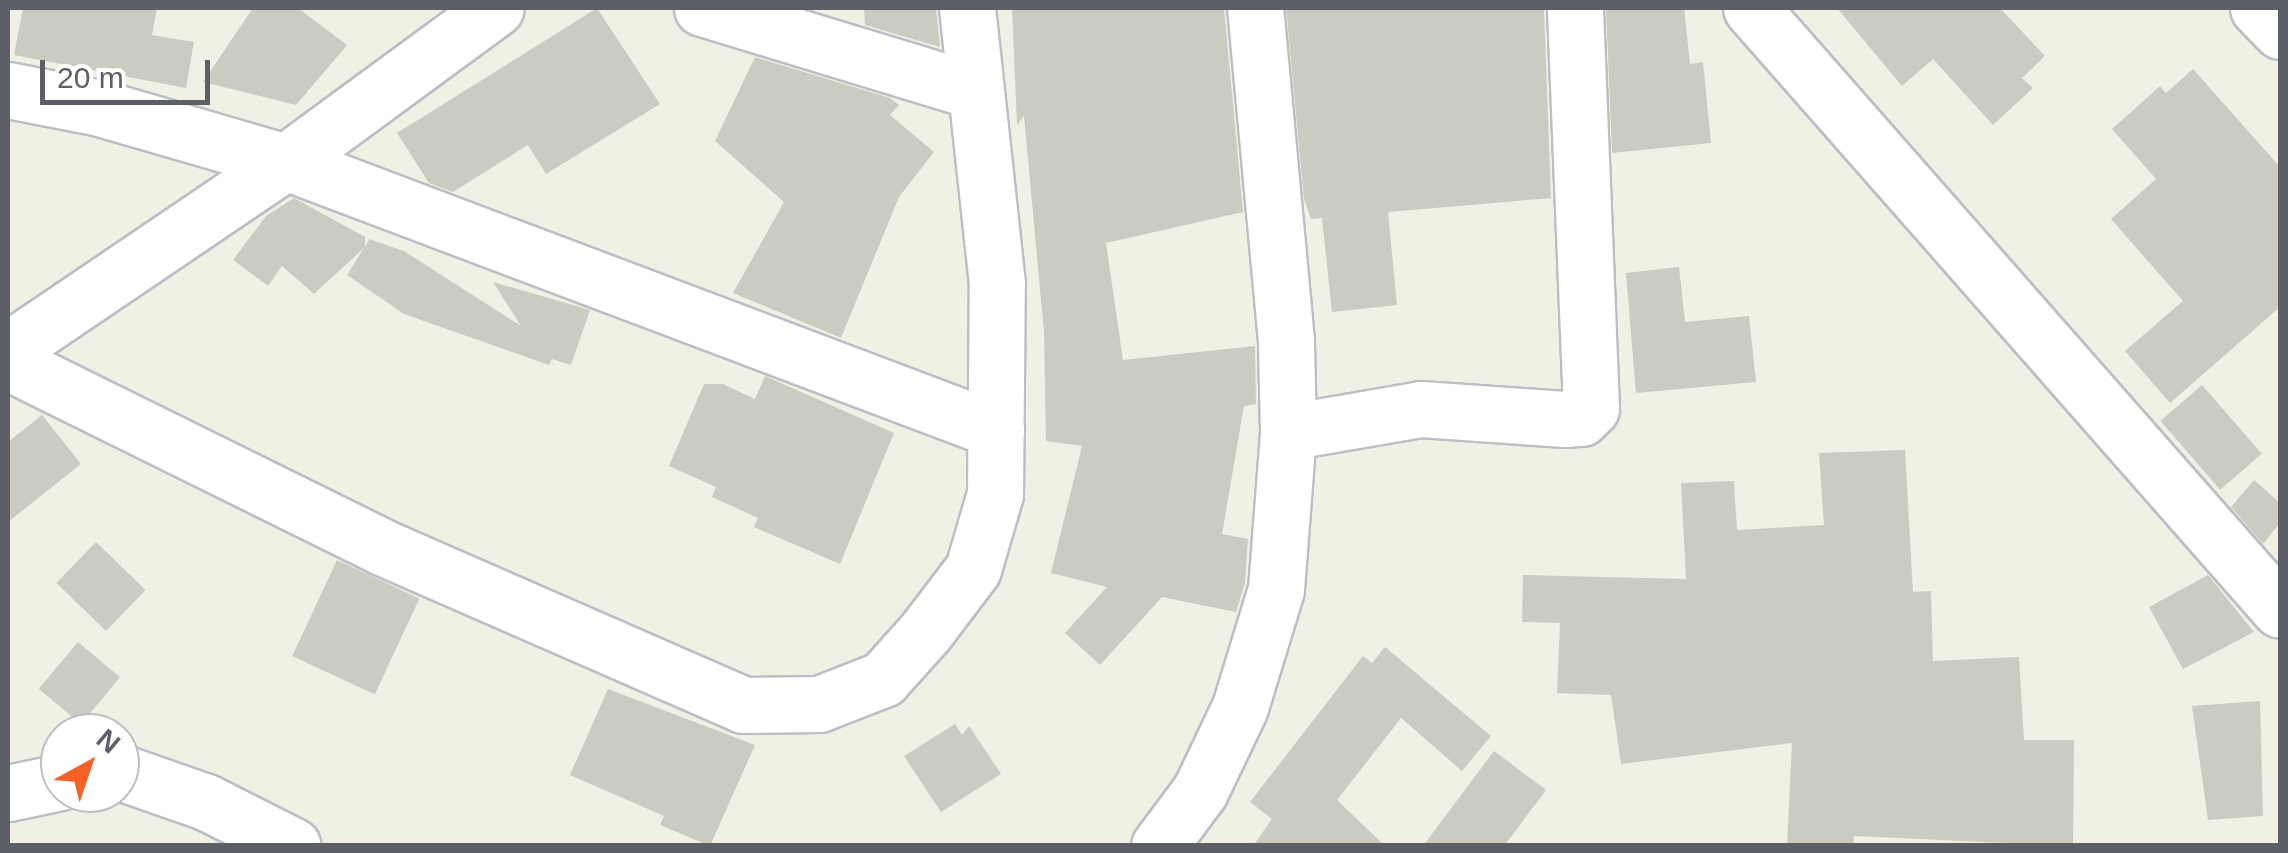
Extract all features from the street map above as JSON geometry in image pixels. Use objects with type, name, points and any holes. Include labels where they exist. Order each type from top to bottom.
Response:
[{"type":"street","points":[[8,350],[286,162],[496,8]]},
{"type":"street","points":[[702,8],[976,91]]},
{"type":"street","points":[[8,362],[382,547],[743,704],[819,704],[883,679],[973,569],[995,494],[997,284],[967,8]]},
{"type":"street","points":[[1159,846],[1200,791],[1240,708],[1276,590],[1288,432],[1255,8]]},
{"type":"street","points":[[1288,432],[1421,409],[1565,419],[1581,418],[1591,408],[1575,8]]},
{"type":"street","points":[[1751,8],[2280,610]]},
{"type":"street","points":[[2258,8],[2280,32]]},
{"type":"street","points":[[8,90],[100,108],[286,162],[996,430]]},
{"type":"street","points":[[140,779],[206,802],[293,846]]},
{"type":"street","points":[[8,792],[40,786]]},
{"type":"building","points":[[23,8],[157,8],[152,35],[194,42],[186,88],[14,55]]},
{"type":"building","points":[[253,8],[298,8],[347,45],[296,105],[203,82]]},
{"type":"building","points":[[597,8],[660,104],[546,174],[528,145],[453,192],[429,183],[397,133]]},
{"type":"building","points":[[864,8],[936,8],[940,47],[865,25]]},
{"type":"building","points":[[1012,8],[1224,8],[1243,212],[1106,243],[1123,360],[1255,346],[1256,404],[1244,406],[1222,534],[1248,539],[1245,583],[1236,612],[1162,597],[1100,665],[1065,633],[1107,587],[1051,573],[1082,446],[1046,441],[1044,332],[1024,116],[1017,125]]},
{"type":"building","points":[[1286,8],[1544,8],[1551,198],[1388,212],[1397,305],[1332,312],[1322,218],[1311,219],[1304,199]]},
{"type":"building","points":[[1606,8],[1684,8],[1690,64],[1703,62],[1711,143],[1612,153]]},
{"type":"building","points":[[1837,8],[2000,8],[2045,56],[2022,78],[2033,88],[1993,125],[1933,59],[1902,86]]},
{"type":"building","points":[[755,57],[890,98],[899,105],[890,115],[934,152],[899,197],[841,338],[733,293],[784,202],[715,141]]},
{"type":"building","points":[[2193,69],[2280,167],[2280,307],[2170,403],[2125,351],[2183,301],[2111,219],[2156,179],[2112,129],[2160,86],[2166,93]]},
{"type":"building","points":[[294,198],[365,237],[365,247],[369,239],[404,251],[521,326],[493,282],[590,310],[571,365],[552,359],[549,365],[404,314],[347,275],[364,248],[314,294],[282,266],[268,286],[233,260],[266,216]]},
{"type":"building","points":[[1679,267],[1685,322],[1749,316],[1756,382],[1636,393],[1626,273]]},
{"type":"building","points":[[765,376],[894,433],[840,564],[754,527],[758,518],[712,497],[716,487],[669,466],[704,384],[723,384],[755,399]]},
{"type":"building","points":[[2202,385],[2262,454],[2220,490],[2160,421]]},
{"type":"building","points":[[42,415],[81,464],[8,522],[8,442]]},
{"type":"building","points":[[1905,450],[1913,592],[1931,591],[1933,661],[2019,657],[2024,740],[2074,740],[2073,846],[1854,836],[1853,846],[1787,846],[1792,743],[1621,764],[1611,695],[1557,693],[1560,623],[1522,622],[1523,575],[1686,579],[1681,483],[1734,481],[1737,530],[1824,525],[1819,453]]},
{"type":"building","points":[[2254,480],[2280,503],[2280,523],[2263,544],[2231,507]]},
{"type":"building","points":[[96,542],[146,590],[106,631],[56,583]]},
{"type":"building","points":[[337,560],[419,598],[375,695],[292,656]]},
{"type":"building","points":[[2208,575],[2254,632],[2183,669],[2149,607]]},
{"type":"building","points":[[78,642],[120,677],[90,713],[68,713],[39,689]]},
{"type":"building","points":[[1385,647],[1491,736],[1462,771],[1401,718],[1337,800],[1385,846],[1253,846],[1272,819],[1250,802],[1363,656],[1372,663]]},
{"type":"building","points":[[608,689],[755,745],[710,846],[660,825],[664,816],[570,775]]},
{"type":"building","points":[[2260,701],[2263,816],[2208,820],[2192,706]]},
{"type":"building","points":[[955,724],[962,735],[969,726],[1001,774],[941,812],[904,756]]},
{"type":"building","points":[[1494,751],[1546,790],[1504,846],[1423,846]]}]
